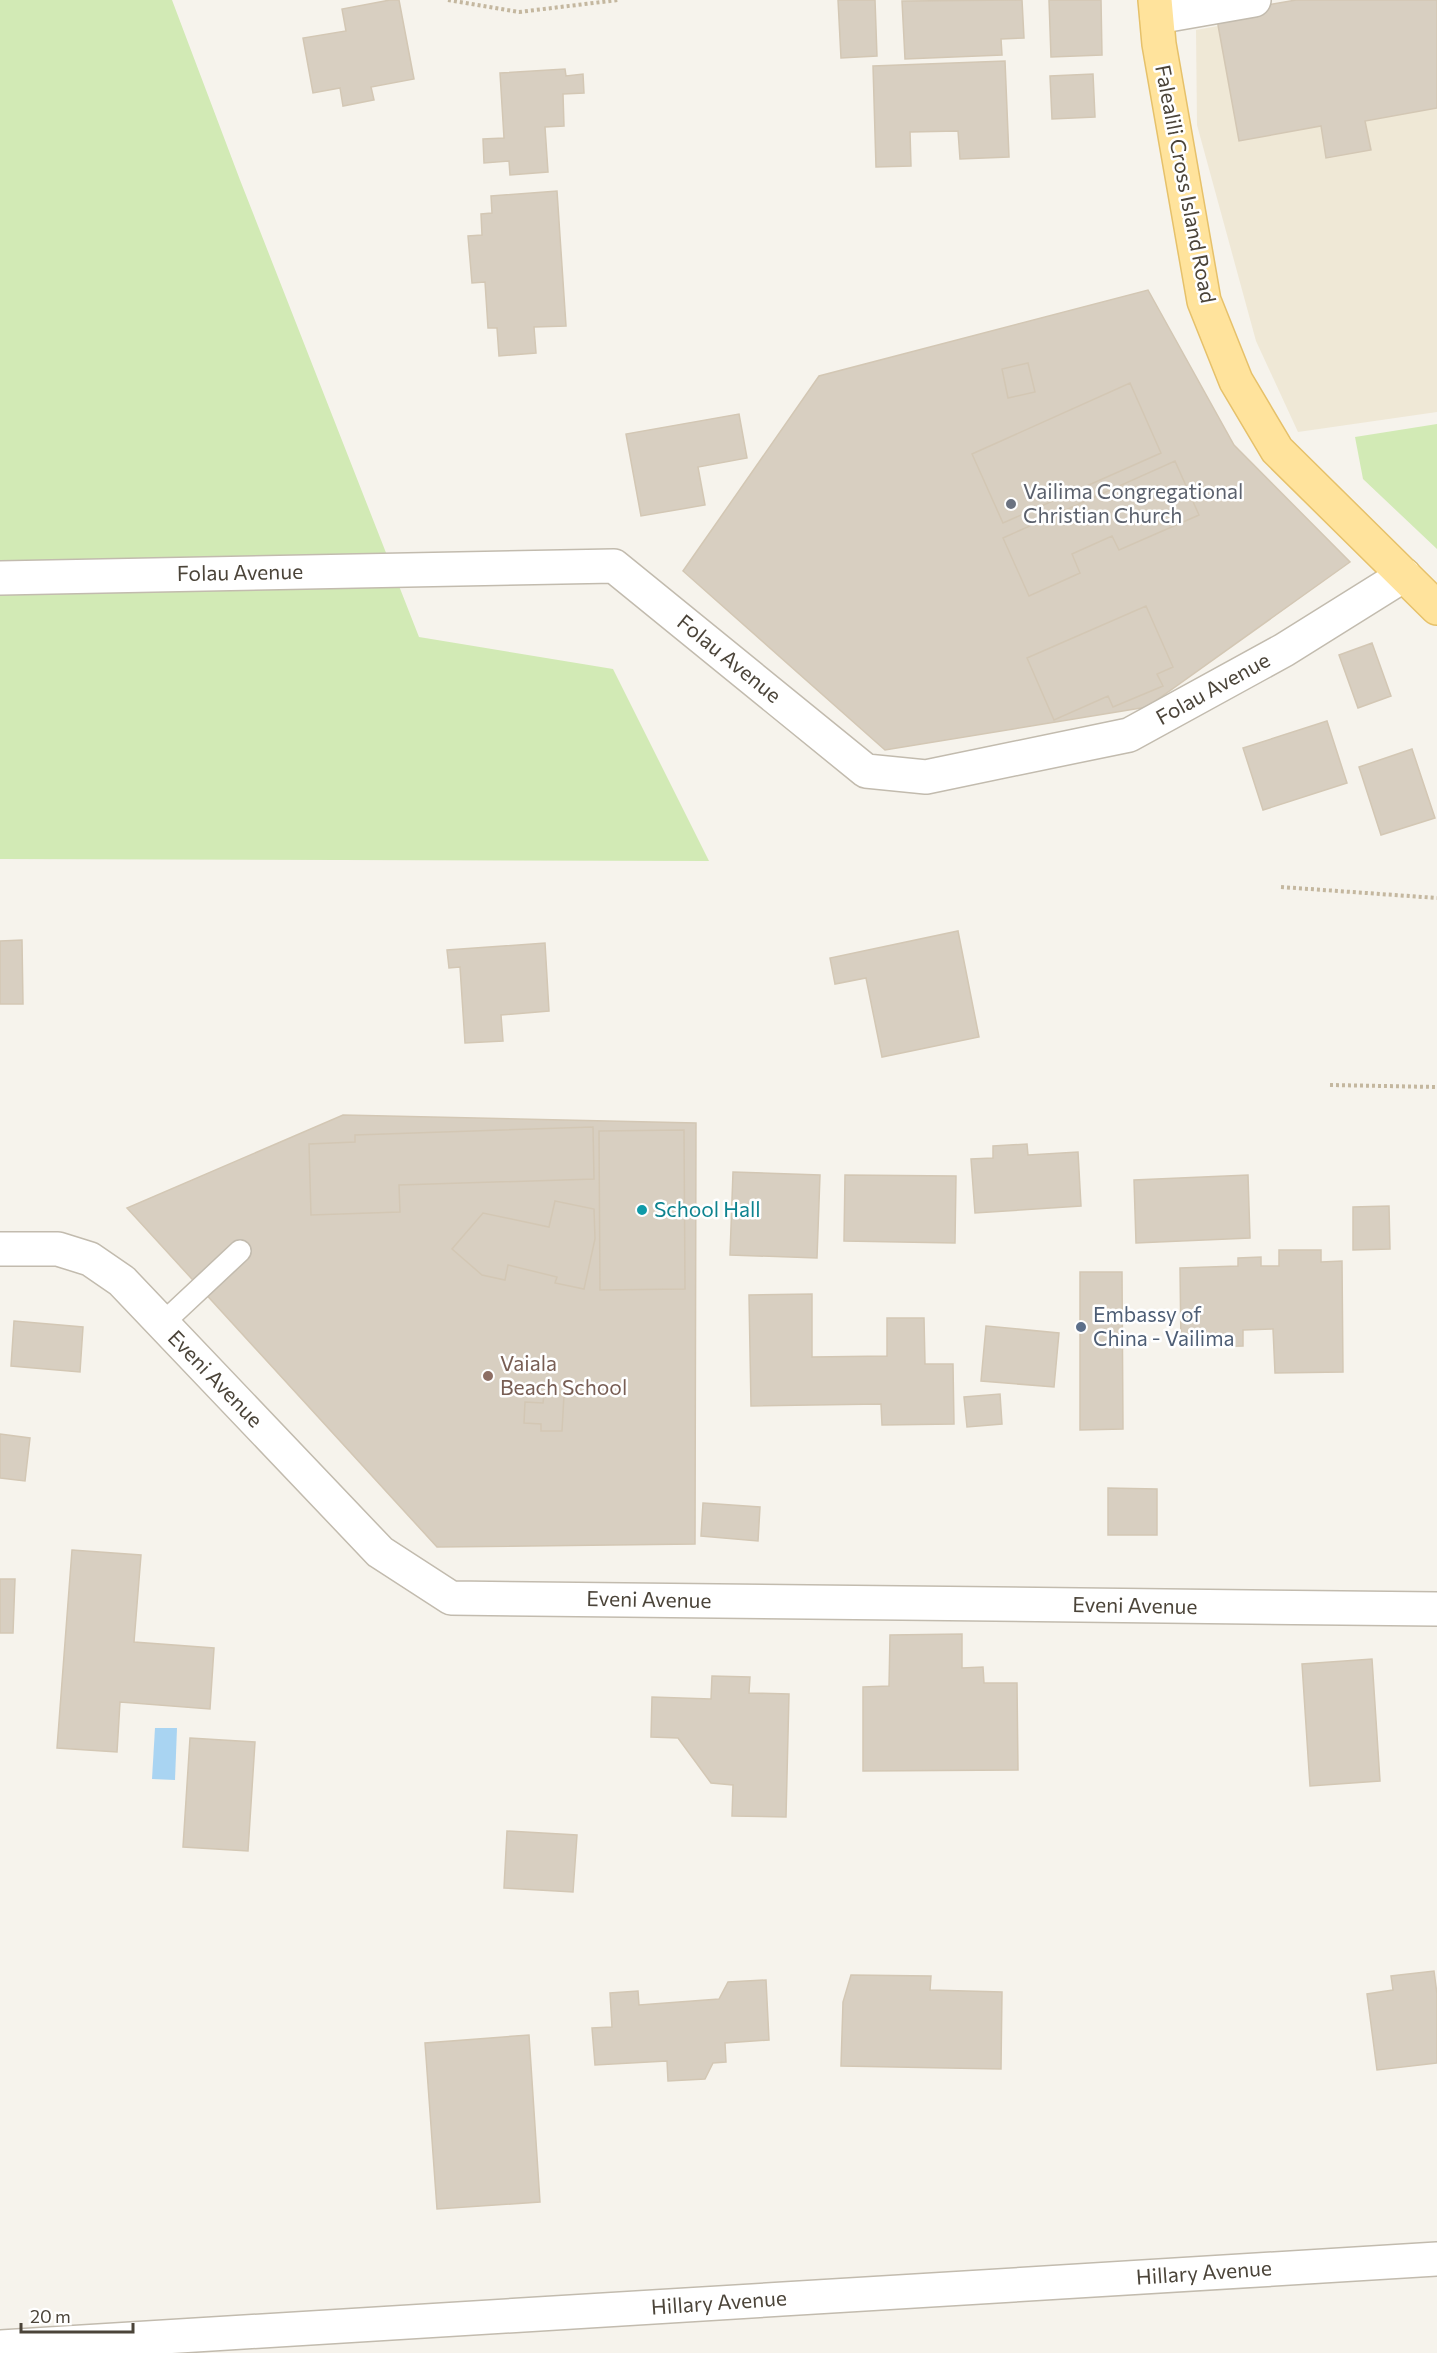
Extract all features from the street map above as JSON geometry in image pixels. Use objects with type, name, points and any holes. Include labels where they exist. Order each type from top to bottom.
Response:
[{"type":"main road","name":"Falealili Cross Island Road","points":[[1164,6],[1159,44],[1204,301],[1236,381],[1277,450],[1437,608]]},
{"type":"street","points":[[1164,6],[1254,0]]},
{"type":"street","name":"Folau Avenue","points":[[0,578],[614,566],[866,771],[926,777],[1129,735],[1284,650],[1404,575]]},
{"type":"street","name":"Eveni Avenue","points":[[0,1249],[58,1249],[90,1259],[122,1281],[380,1552],[451,1598],[1437,1609]]},
{"type":"street","name":"Hillary Avenue","points":[[0,2347],[1437,2259]]},
{"type":"lane","points":[[162,1324],[240,1251]]},
{"type":"path","points":[[448,0],[519,12],[618,0]]},
{"type":"path","points":[[1281,886],[1437,898]]},
{"type":"path","points":[[1330,1085],[1437,1087]]},
{"type":"shaded area","points":[[1358,0],[1437,0],[1437,412],[1298,432],[1256,341],[1197,125],[1196,30]]},
{"type":"green space","points":[[0,0],[172,0],[419,637],[613,669],[709,861],[0,859]]},
{"type":"green space","points":[[1437,424],[1437,549],[1363,479],[1355,437]]},
{"type":"water","points":[[155,1728],[177,1728],[175,1780],[152,1779]]},
{"type":"building","points":[[399,0],[414,79],[371,87],[374,100],[343,106],[340,88],[313,93],[303,38],[346,31],[342,9]]},
{"type":"building","points":[[838,0],[875,0],[877,56],[841,58]]},
{"type":"building","points":[[1022,0],[1024,38],[1001,39],[1002,55],[905,59],[902,1]]},
{"type":"building","points":[[1049,0],[1101,0],[1102,55],[1051,57]]},
{"type":"building","points":[[1296,0],[1437,0],[1437,108],[1365,121],[1371,150],[1326,158],[1321,126],[1239,141],[1216,14]]},
{"type":"building","points":[[1005,61],[1009,157],[960,159],[958,131],[910,132],[911,166],[876,167],[873,66]]},
{"type":"building","points":[[565,69],[566,76],[583,74],[584,93],[563,94],[564,126],[545,127],[548,172],[510,175],[509,161],[484,163],[483,139],[504,138],[500,73]]},
{"type":"building","points":[[1093,74],[1095,117],[1052,119],[1050,76]]},
{"type":"building","points":[[557,191],[566,326],[534,327],[536,353],[499,356],[497,328],[488,328],[485,282],[472,283],[468,236],[482,235],[481,214],[492,213],[491,196]]},
{"type":"building","name":"Vailima Congregational Christian Church","points":[[1148,290],[1234,445],[1350,562],[1147,707],[885,750],[683,571],[819,376]]},
{"type":"building","points":[[1028,363],[1035,392],[1008,398],[1002,369]]},
{"type":"building","points":[[1130,383],[1161,453],[1003,523],[972,454]]},
{"type":"building","points":[[739,414],[747,458],[698,467],[705,505],[641,516],[626,434]]},
{"type":"building","points":[[1175,461],[1199,515],[1119,550],[1112,536],[1072,554],[1080,573],[1029,596],[1003,538]]},
{"type":"building","points":[[1146,606],[1173,667],[1157,674],[1163,686],[1113,707],[1108,696],[1054,720],[1027,658]]},
{"type":"building","points":[[1372,643],[1391,696],[1358,708],[1339,655]]},
{"type":"building","points":[[1327,721],[1347,783],[1263,810],[1243,748]]},
{"type":"building","points":[[1412,749],[1435,818],[1381,835],[1359,767]]},
{"type":"building","points":[[958,931],[979,1037],[882,1057],[866,978],[835,984],[830,958]]},
{"type":"building","points":[[22,940],[23,1004],[0,1004],[0,941]]},
{"type":"building","points":[[545,943],[549,1011],[501,1015],[503,1041],[465,1043],[460,967],[449,968],[447,950]]},
{"type":"building","name":"Vaiala Beach School","points":[[343,1115],[696,1123],[695,1544],[437,1547],[127,1208]]},
{"type":"building","points":[[593,1127],[594,1179],[399,1185],[400,1212],[311,1215],[309,1144],[355,1142],[355,1135]]},
{"type":"building","name":"School Hall","points":[[684,1130],[685,1289],[600,1290],[599,1131]]},
{"type":"building","points":[[1027,1144],[1028,1155],[1078,1152],[1081,1206],[975,1213],[971,1159],[993,1158],[993,1146]]},
{"type":"building","points":[[733,1172],[820,1175],[817,1258],[730,1255]]},
{"type":"building","points":[[845,1175],[956,1176],[955,1243],[844,1241]]},
{"type":"building","points":[[1248,1175],[1250,1238],[1136,1243],[1134,1180]]},
{"type":"building","points":[[555,1201],[594,1209],[595,1239],[584,1289],[555,1283],[557,1277],[508,1265],[505,1280],[482,1275],[452,1249],[483,1213],[549,1227]]},
{"type":"building","points":[[1389,1206],[1390,1249],[1353,1250],[1353,1207]]},
{"type":"building","points":[[1279,1250],[1321,1250],[1321,1262],[1342,1261],[1343,1372],[1275,1373],[1273,1329],[1243,1330],[1243,1346],[1181,1347],[1180,1268],[1238,1266],[1238,1258],[1261,1257],[1261,1266],[1279,1266]]},
{"type":"building","points":[[1080,1272],[1122,1272],[1123,1429],[1080,1430]]},
{"type":"building","points":[[812,1294],[812,1357],[887,1356],[887,1318],[924,1318],[925,1364],[953,1364],[954,1424],[882,1425],[881,1404],[751,1406],[749,1295]]},
{"type":"building","points":[[14,1321],[83,1327],[80,1372],[11,1366]]},
{"type":"building","points":[[986,1326],[1059,1333],[1054,1387],[981,1381]]},
{"type":"building","points":[[544,1394],[564,1395],[562,1431],[541,1431],[541,1424],[524,1423],[525,1402],[543,1403]]},
{"type":"building","points":[[1000,1394],[1002,1424],[967,1427],[964,1397]]},
{"type":"building","points":[[0,1434],[30,1438],[25,1481],[0,1478]]},
{"type":"building","points":[[1108,1488],[1157,1489],[1157,1535],[1108,1535]]},
{"type":"building","points":[[703,1503],[760,1507],[758,1541],[701,1536]]},
{"type":"building","points":[[72,1550],[141,1555],[134,1642],[214,1648],[210,1709],[120,1702],[117,1752],[57,1748]]},
{"type":"building","points":[[0,1579],[15,1579],[13,1633],[0,1633]]},
{"type":"building","points":[[962,1634],[962,1668],[983,1667],[984,1683],[1017,1683],[1018,1770],[863,1771],[863,1687],[889,1686],[890,1635]]},
{"type":"building","points":[[1372,1659],[1380,1781],[1310,1786],[1302,1664]]},
{"type":"building","points":[[712,1676],[750,1677],[749,1693],[789,1694],[786,1817],[732,1816],[733,1785],[711,1783],[678,1738],[651,1737],[652,1697],[711,1699]]},
{"type":"building","points":[[190,1738],[255,1742],[248,1851],[183,1847]]},
{"type":"building","points":[[507,1831],[577,1835],[573,1892],[504,1888]]},
{"type":"building","points":[[1434,1971],[1437,1994],[1437,2063],[1377,2070],[1367,1994],[1393,1990],[1391,1976]]},
{"type":"building","points":[[851,1975],[931,1976],[930,1990],[1002,1992],[1001,2069],[841,2066],[843,2002]]},
{"type":"building","points":[[766,1980],[769,2040],[725,2043],[726,2062],[713,2063],[705,2079],[668,2081],[667,2061],[595,2065],[592,2028],[612,2027],[610,1993],[638,1991],[639,2005],[719,1999],[728,1982]]},
{"type":"building","points":[[529,2035],[540,2202],[437,2209],[425,2043]]},
{"type":"place","name":"Vailima Congregational Christian Church","points":[[1011,504]]},
{"type":"place","name":"School Hall","points":[[642,1210]]},
{"type":"place","name":"Embassy of China - Vailima","points":[[1081,1327]]},
{"type":"place","name":"Vaiala Beach School","points":[[488,1376]]}]
